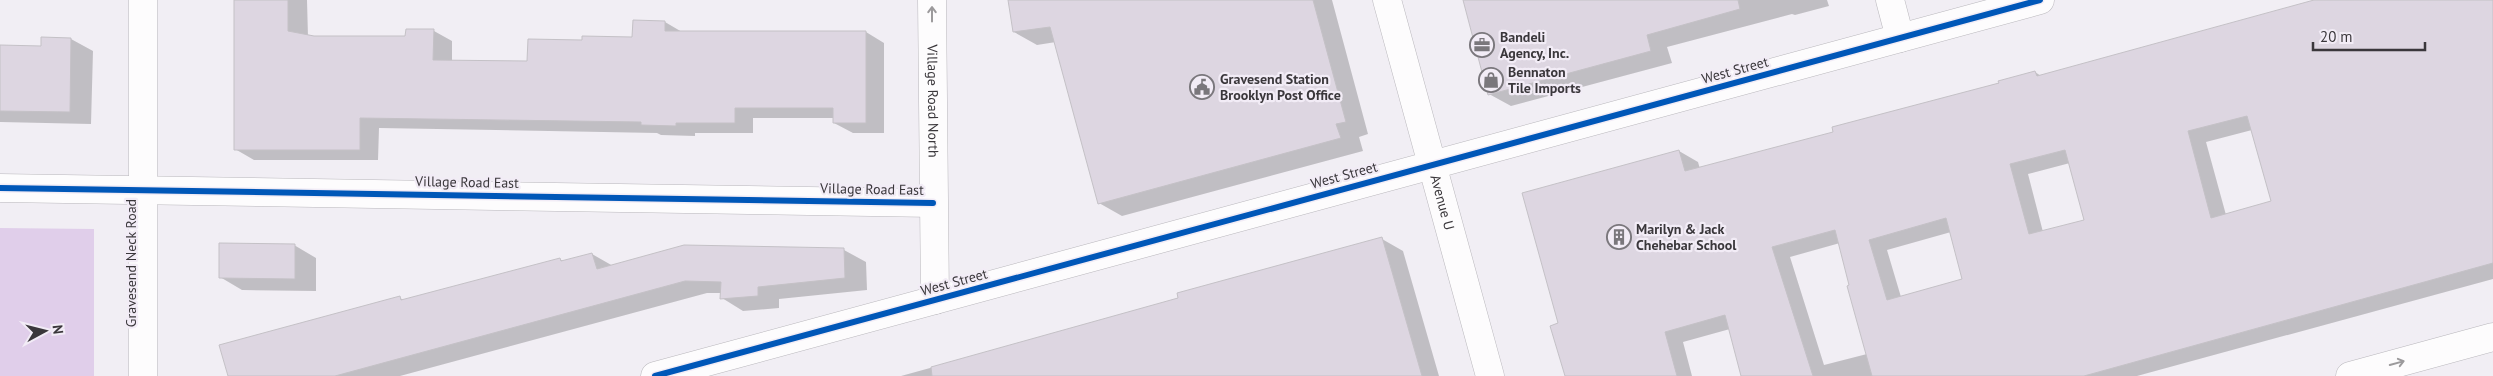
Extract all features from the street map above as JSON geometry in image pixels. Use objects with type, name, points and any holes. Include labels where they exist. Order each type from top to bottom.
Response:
[{"type":"street","name":"Gravesend Neck Road","points":[[144,0],[144,376]]},
{"type":"street","name":"Village Road North","points":[[932,0],[933,203]]},
{"type":"street","name":"Avenue U","points":[[1387,0],[1490,376]]},
{"type":"street","points":[[1890,0],[1900,38]]},
{"type":"street","name":"West Street","points":[[655,376],[2040,0]]},
{"type":"street","name":"Village Road East","points":[[0,188],[933,203],[935,300]]},
{"type":"street","points":[[2350,376],[2493,337]]},
{"type":"shaded area","points":[[0,228],[94,229],[94,376],[0,376]]},
{"type":"building","points":[[234,0],[288,0],[288,31],[314,36],[405,36],[406,29],[434,29],[433,60],[527,61],[528,39],[582,40],[582,36],[632,37],[633,20],[665,21],[665,31],[866,31],[866,123],[833,123],[833,108],[735,108],[735,123],[676,123],[676,126],[641,125],[641,122],[360,118],[360,150],[234,150]]},
{"type":"building","name":"Gravesend Station Brooklyn Post Office","points":[[1008,0],[1313,0],[1346,122],[1336,124],[1341,138],[1098,204],[1050,27],[1013,32]]},
{"type":"building","points":[[1463,0],[1738,0],[1740,9],[1647,35],[1651,51],[1488,95]]},
{"type":"building","points":[[2314,0],[2493,0],[2493,263],[2084,376],[1872,376],[1847,286],[1849,285],[1835,230],[1772,247],[1813,376],[1741,376],[1725,315],[1665,332],[1677,376],[1565,376],[1550,326],[1558,323],[1522,193],[1679,150],[1685,171],[1833,132],[1832,127],[1999,83],[1998,81],[2035,71],[2037,76]],"holes":[[[2247,116],[2271,201],[2211,218],[2188,131]],[[2065,150],[2084,220],[2029,234],[2010,164]],[[1946,218],[1962,279],[1887,300],[1869,240]]]},
{"type":"building","points":[[41,37],[71,38],[70,112],[0,111],[0,45],[41,46]]},
{"type":"building","points":[[1382,237],[1422,376],[932,376],[931,367],[1178,298],[1177,293]]},
{"type":"building","points":[[219,243],[295,244],[295,279],[219,278]]},
{"type":"building","points":[[684,245],[844,248],[845,278],[758,287],[758,296],[720,299],[721,282],[685,281],[335,376],[228,376],[219,345],[400,296],[401,300],[560,258],[561,261],[592,253],[597,269]]},
{"type":"cycle path","points":[[655,376],[2040,0]]},
{"type":"cycle path","points":[[0,188],[933,203]]},
{"type":"place","name":"Bandeli Agency, Inc.","points":[[1482,45]]},
{"type":"place","name":"Bennaton Tile Imports","points":[[1491,80]]},
{"type":"place","name":"Gravesend Station Brooklyn Post Office","points":[[1202,87]]},
{"type":"place","name":"Marilyn & Jack Chehebar School","points":[[1619,237]]}]
